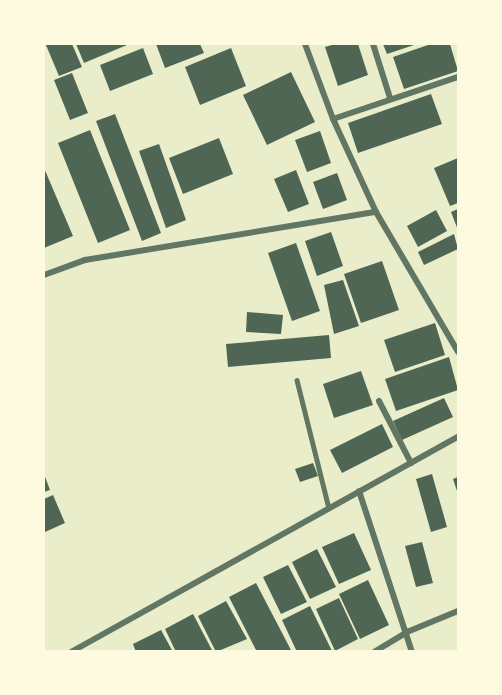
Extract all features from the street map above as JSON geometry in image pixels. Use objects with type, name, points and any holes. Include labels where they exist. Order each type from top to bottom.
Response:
[{"type":"street","points":[[305,44],[333,119],[376,212],[459,352]]},
{"type":"street","points":[[373,44],[390,98]]},
{"type":"street","points":[[333,119],[458,77]]},
{"type":"street","points":[[44,275],[85,260],[376,212]]},
{"type":"street","points":[[379,401],[411,463]]},
{"type":"street","points":[[71,651],[459,437]]},
{"type":"street","points":[[358,491],[412,651]]},
{"type":"street","points":[[374,651],[407,632],[459,611]]},
{"type":"lane","points":[[297,380],[329,508]]},
{"type":"building","points":[[72,44],[82,67],[59,76],[46,45]]},
{"type":"building","points":[[76,44],[126,44],[127,45],[84,63]]},
{"type":"building","points":[[156,44],[200,44],[204,53],[165,68]]},
{"type":"building","points":[[335,44],[358,44],[368,75],[338,86],[325,47]]},
{"type":"building","points":[[383,44],[417,44],[387,54]]},
{"type":"building","points":[[431,44],[450,44],[458,71],[404,89],[393,57]]},
{"type":"building","points":[[143,48],[153,74],[110,91],[100,65]]},
{"type":"building","points":[[231,48],[246,86],[200,105],[185,67]]},
{"type":"building","points":[[291,72],[315,122],[267,145],[243,95]]},
{"type":"building","points":[[72,73],[88,113],[70,120],[54,80]]},
{"type":"building","points":[[431,94],[442,124],[358,153],[348,123]]},
{"type":"building","points":[[115,114],[161,233],[142,241],[96,121]]},
{"type":"building","points":[[90,130],[130,230],[98,243],[58,143]]},
{"type":"building","points":[[320,131],[331,163],[307,172],[295,140]]},
{"type":"building","points":[[219,138],[233,174],[183,194],[169,158]]},
{"type":"building","points":[[159,144],[186,220],[166,228],[139,151]]},
{"type":"building","points":[[458,158],[458,203],[450,206],[434,168]]},
{"type":"building","points":[[44,168],[73,236],[44,248]]},
{"type":"building","points":[[296,170],[309,204],[288,212],[274,179]]},
{"type":"building","points":[[337,173],[347,200],[323,209],[313,182]]},
{"type":"building","points":[[458,209],[458,230],[451,212]]},
{"type":"building","points":[[436,210],[447,231],[418,247],[407,226]]},
{"type":"building","points":[[331,232],[343,266],[317,276],[305,241]]},
{"type":"building","points":[[454,234],[458,249],[424,265],[418,252]]},
{"type":"building","points":[[296,243],[320,311],[292,321],[268,253]]},
{"type":"building","points":[[382,261],[399,310],[361,323],[344,274]]},
{"type":"building","points":[[343,280],[359,326],[334,334],[324,285]]},
{"type":"building","points":[[247,312],[283,315],[281,334],[246,332]]},
{"type":"building","points":[[435,323],[445,355],[395,372],[384,340]]},
{"type":"building","points":[[329,335],[331,358],[228,367],[226,344]]},
{"type":"building","points":[[449,357],[458,390],[396,411],[385,379]]},
{"type":"building","points":[[361,371],[373,405],[334,418],[323,384]]},
{"type":"building","points":[[444,398],[453,417],[402,440],[393,421]]},
{"type":"building","points":[[382,424],[393,447],[342,473],[330,450]]},
{"type":"building","points":[[313,463],[318,476],[300,482],[295,469]]},
{"type":"building","points":[[44,474],[50,490],[44,492]]},
{"type":"building","points":[[432,474],[447,527],[431,532],[416,479]]},
{"type":"building","points":[[458,477],[458,494],[453,479]]},
{"type":"building","points":[[53,495],[65,523],[45,532],[44,499]]},
{"type":"building","points":[[354,533],[371,570],[339,584],[322,547]]},
{"type":"building","points":[[422,542],[433,583],[416,587],[405,546]]},
{"type":"building","points":[[317,549],[336,587],[310,599],[292,562]]},
{"type":"building","points":[[288,565],[307,602],[281,614],[263,577]]},
{"type":"building","points":[[368,580],[389,625],[360,639],[339,594]]},
{"type":"building","points":[[256,583],[292,652],[257,652],[229,597]]},
{"type":"building","points":[[339,598],[358,639],[335,651],[316,609]]},
{"type":"building","points":[[226,601],[247,639],[216,652],[198,616]]},
{"type":"building","points":[[310,606],[331,652],[297,652],[282,620]]},
{"type":"building","points":[[193,614],[213,652],[176,652],[165,629]]},
{"type":"building","points":[[161,630],[173,652],[136,652],[133,644]]}]
